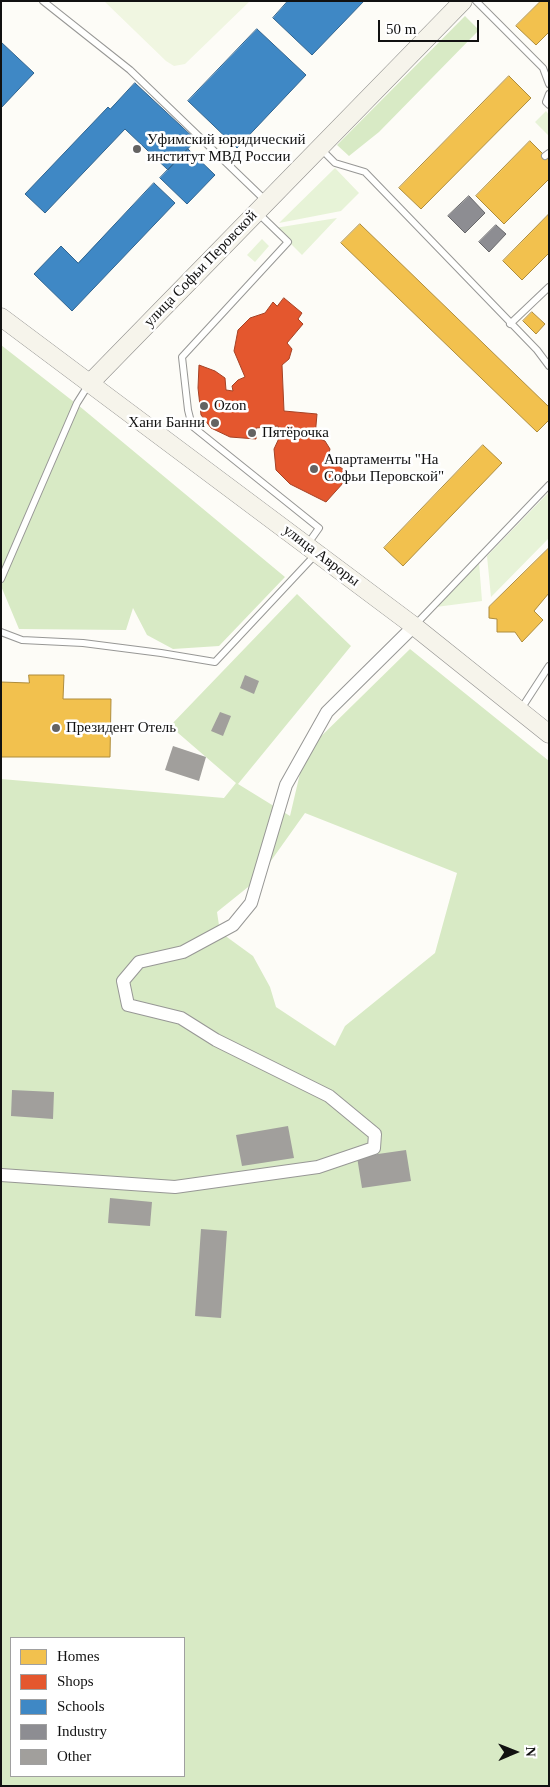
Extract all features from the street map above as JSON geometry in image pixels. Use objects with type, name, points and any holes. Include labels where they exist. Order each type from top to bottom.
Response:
[{"type":"street","name":"улица Софьи Перовской","points":[[90,383],[463,1]]},
{"type":"street","name":"улица Авроры","points":[[1,317],[414,626],[549,734]]},
{"type":"street","points":[[1,1175],[175,1186],[318,1167],[374,1148],[375,1134],[329,1096],[216,1040],[181,1018],[128,1005],[123,981],[139,962],[183,952],[233,925],[251,903],[286,786],[327,712],[414,626]]},
{"type":"lane","points":[[1,632],[22,640],[83,643],[214,662],[312,549],[319,528],[192,426],[188,410],[182,357],[288,242],[262,207],[130,70],[43,1]]},
{"type":"lane","points":[[476,1],[543,68],[549,84]]},
{"type":"lane","points":[[543,68],[549,62]]},
{"type":"lane","points":[[549,94],[546,102],[549,105]]},
{"type":"lane","points":[[320,148],[335,163],[365,172],[537,350],[549,366]]},
{"type":"lane","points":[[510,324],[549,287]]},
{"type":"lane","name":"улица Софьи Перовской","points":[[1,579],[77,403],[90,383]]},
{"type":"lane","points":[[414,626],[549,485]]},
{"type":"lane","points":[[519,711],[549,666]]},
{"type":"green space","points":[[104,1],[250,1],[185,64],[174,66],[166,61]]},
{"type":"green space","points":[[465,16],[479,30],[379,132],[349,156],[337,145]]},
{"type":"green space","points":[[546,111],[549,115],[549,136],[535,122]]},
{"type":"green space","points":[[335,168],[359,193],[341,211],[279,223]]},
{"type":"green space","points":[[337,218],[302,255],[275,228]]},
{"type":"green space","points":[[262,239],[269,246],[255,262],[247,255]]},
{"type":"green space","points":[[1,345],[74,402],[1,573]]},
{"type":"green space","points":[[78,405],[285,577],[219,646],[173,649],[147,635],[133,608],[126,630],[19,629],[1,586]]},
{"type":"green space","points":[[549,492],[549,538],[491,597],[487,556]]},
{"type":"green space","points":[[479,562],[482,601],[436,607]]},
{"type":"green space","points":[[297,594],[351,646],[238,784],[290,816],[305,752],[410,649],[549,761],[549,1786],[1,1786],[1,779],[224,798],[236,783],[170,726]],"holes":[[[305,813],[457,873],[435,953],[345,1026],[335,1046],[276,1007],[270,987],[253,956],[220,932],[217,912],[258,879]]]},
{"type":"building: Homes","points":[[541,1],[549,1],[549,32],[536,45],[516,26]]},
{"type":"building: Homes","points":[[509,76],[531,98],[421,209],[399,188]]},
{"type":"building: Homes","points":[[530,141],[549,160],[549,179],[504,224],[476,196]]},
{"type":"building: Homes","points":[[549,214],[549,253],[522,280],[503,261]]},
{"type":"building: Homes","points":[[360,224],[549,407],[549,420],[537,432],[341,243]]},
{"type":"building: Homes","points":[[532,312],[545,324],[536,334],[523,321]]},
{"type":"building: Homes","points":[[483,445],[502,463],[403,566],[384,548]]},
{"type":"building: Homes","points":[[549,548],[549,593],[534,611],[543,620],[522,642],[515,632],[497,632],[497,619],[489,618],[489,607]]},
{"type":"building: Homes","name":"Президент Отель","points":[[29,675],[64,675],[63,699],[111,699],[110,757],[1,757],[1,682],[29,683]]},
{"type":"building: Shops","points":[[284,298],[302,313],[298,319],[303,324],[287,343],[292,349],[289,359],[282,365],[284,411],[317,414],[315,437],[325,441],[330,449],[328,457],[345,471],[339,479],[344,482],[326,502],[290,484],[276,470],[274,449],[280,436],[278,426],[256,428],[256,439],[230,437],[211,428],[201,415],[198,388],[199,365],[215,371],[225,378],[226,390],[233,391],[232,386],[238,380],[245,377],[234,351],[238,330],[250,318],[265,313],[273,302],[277,306]]},
{"type":"building: Schools","points":[[288,1],[364,1],[312,55],[273,18]]},
{"type":"building: Schools","points":[[257,29],[306,75],[237,148],[188,101]]},
{"type":"building: Schools","points":[[1,42],[34,73],[1,108]]},
{"type":"building: Schools","points":[[135,83],[196,140],[168,170],[125,129],[45,213],[25,194],[108,107],[110,109]]},
{"type":"building: Schools","points":[[188,149],[215,175],[187,204],[160,178]]},
{"type":"building: Schools","points":[[154,183],[175,203],[72,311],[34,274],[61,246],[78,263]]},
{"type":"building: Industry","points":[[469,196],[485,213],[465,233],[448,216]]},
{"type":"building: Industry","points":[[496,225],[506,234],[489,252],[479,242]]},
{"type":"building: Other","points":[[245,675],[259,681],[254,694],[240,688]]},
{"type":"building: Other","points":[[220,712],[231,716],[223,736],[211,731]]},
{"type":"building: Other","points":[[173,746],[206,757],[199,781],[165,770]]},
{"type":"building: Other","points":[[12,1090],[54,1092],[53,1119],[11,1116]]},
{"type":"building: Other","points":[[288,1126],[294,1158],[242,1166],[236,1135]]},
{"type":"building: Other","points":[[406,1150],[411,1181],[362,1188],[357,1157]]},
{"type":"building: Other","points":[[110,1198],[152,1202],[150,1226],[108,1223]]},
{"type":"building: Other","points":[[201,1229],[227,1231],[221,1318],[195,1316]]},
{"type":"place","name":"Уфимский юридический институт МВД России","points":[[137,149]]},
{"type":"place","name":"Ozon","points":[[204,406]]},
{"type":"place","name":"Хани Банни","points":[[215,423]]},
{"type":"place","name":"Пятёрочка","points":[[252,433]]},
{"type":"place","name":"Апартаменты \"На Софьи Перовской\"","points":[[314,469]]},
{"type":"place","name":"Президент Отель","points":[[56,728]]}]
